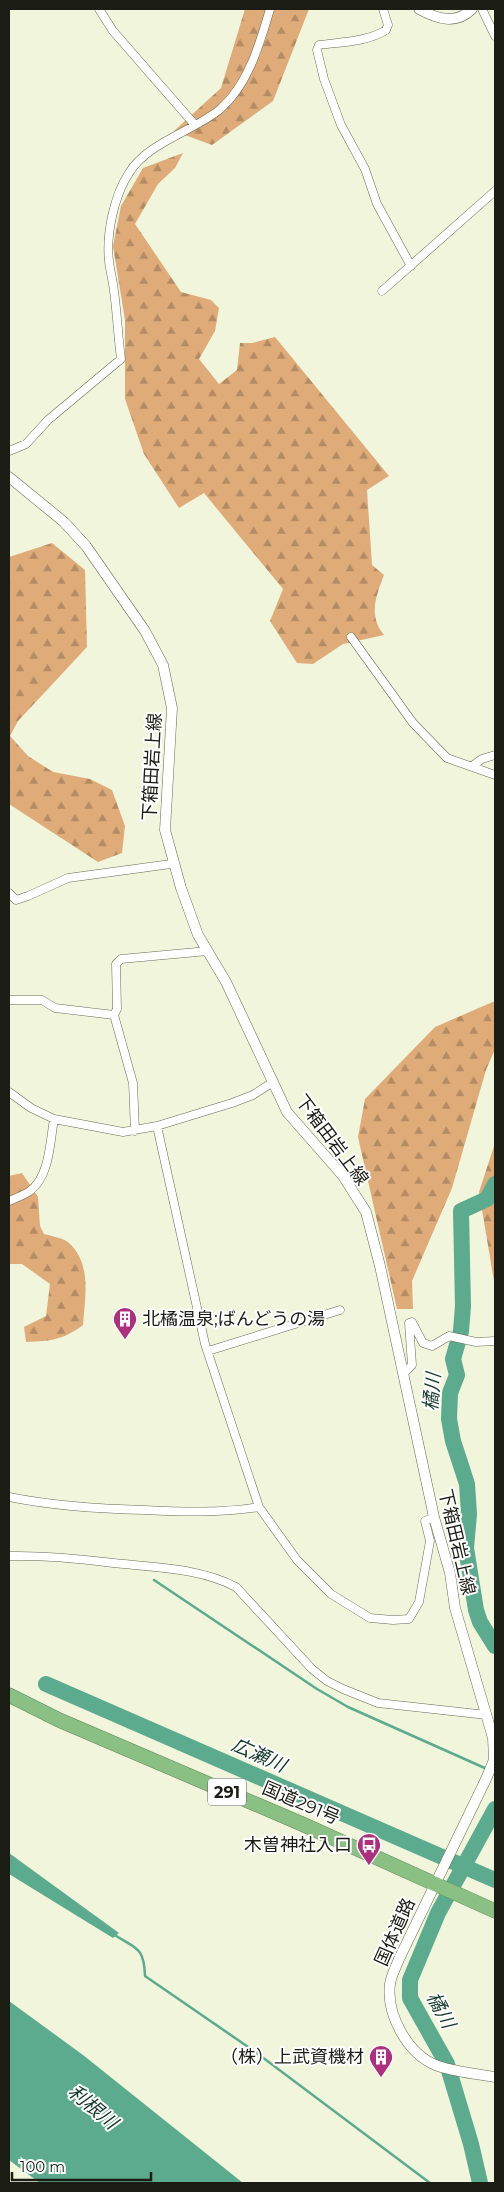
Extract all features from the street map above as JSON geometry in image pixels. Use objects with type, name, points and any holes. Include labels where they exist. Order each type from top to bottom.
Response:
[{"type":"highway","name":"国道291号","points":[[9,1695],[59,1720],[293,1820],[495,1911]]},
{"type":"main road","points":[[419,9],[430,15],[448,20],[460,18],[472,9]]},
{"type":"main road","name":"下箱田岩上線","points":[[9,476],[64,522],[86,546],[144,631],[163,664],[172,708],[165,830],[181,888],[198,935],[226,982],[287,1112],[343,1176],[366,1212],[404,1373],[434,1517],[450,1573],[455,1608],[491,1716],[494,1760],[443,1867],[440,1886]]},
{"type":"main road","name":"国体道路","points":[[440,1886],[393,1975],[390,1983],[390,2001],[398,2027],[409,2043],[421,2054],[438,2066],[495,2077]]},
{"type":"street","points":[[99,9],[113,31],[195,125]]},
{"type":"street","points":[[9,451],[26,444],[48,420],[121,359],[109,259],[109,240],[120,191],[130,171],[147,154],[219,110],[234,93],[249,68],[263,34],[270,9]]},
{"type":"street","points":[[383,9],[388,25],[386,30],[359,40],[319,45],[317,50],[324,79],[341,125],[365,169],[376,204],[411,266]]},
{"type":"street","points":[[482,9],[495,36]]},
{"type":"street","points":[[382,291],[495,191]]},
{"type":"street","points":[[351,637],[414,723],[447,758],[495,774]]},
{"type":"street","points":[[472,766],[482,759],[495,755]]},
{"type":"street","points":[[9,893],[16,900],[68,878],[171,864]]},
{"type":"street","points":[[135,1131],[133,1083],[114,1015],[117,1009],[116,964],[121,959],[208,951]]},
{"type":"street","points":[[9,1000],[42,1000],[55,1008],[114,1015]]},
{"type":"street","points":[[9,1092],[31,1108],[54,1119],[115,1131],[135,1131],[232,1103],[252,1095],[273,1082]]},
{"type":"street","points":[[9,1201],[28,1192],[40,1180],[45,1166],[54,1119]]},
{"type":"street","points":[[157,1126],[208,1351],[259,1507],[297,1560],[331,1594],[370,1618],[393,1620],[409,1619],[419,1602],[430,1541],[425,1521],[434,1517]]},
{"type":"street","points":[[208,1351],[340,1310]]},
{"type":"street","points":[[404,1373],[412,1365],[409,1323],[412,1322],[417,1335],[423,1343],[432,1346],[449,1336],[476,1342],[495,1341]]},
{"type":"street","points":[[9,1497],[59,1506],[117,1509],[203,1512],[259,1507]]},
{"type":"street","points":[[9,1556],[53,1556],[162,1568],[222,1579],[236,1587],[312,1669],[327,1681],[378,1703],[491,1716]]},
{"type":"green space","points":[[245,9],[309,9],[273,101],[212,145],[174,131],[221,88]]},
{"type":"green space","points":[[183,153],[175,168],[158,184],[135,224],[181,292],[211,300],[219,308],[215,331],[199,359],[219,384],[237,370],[240,343],[252,343],[275,337],[389,476],[367,490],[372,565],[384,575],[376,598],[375,613],[376,621],[384,635],[343,644],[313,664],[297,663],[270,621],[283,589],[204,493],[179,508],[144,454],[125,399],[125,320],[113,246],[121,206],[143,168]]},
{"type":"green space","points":[[52,543],[85,570],[87,647],[18,721],[10,736],[28,756],[53,772],[90,779],[112,790],[125,826],[122,853],[98,862],[9,804],[9,557]]},
{"type":"green space","points":[[495,1001],[495,1049],[486,1070],[452,1188],[412,1281],[413,1309],[397,1309],[358,1137],[365,1099],[435,1027]]},
{"type":"green space","points":[[495,1143],[495,1287],[479,1192]]},
{"type":"green space","points":[[22,1173],[38,1197],[40,1226],[44,1234],[67,1241],[76,1251],[84,1271],[86,1292],[83,1325],[63,1337],[50,1340],[26,1342],[24,1327],[46,1316],[50,1284],[22,1264],[9,1264],[9,1176]]},
{"type":"water","points":[[9,1853],[119,1933],[113,1938],[9,1874]]},
{"type":"water","name":"利根川","points":[[9,2001],[83,2055],[243,2183],[40,2183],[9,2160]]},
{"type":"waterway","name":"橘川","points":[[495,1184],[487,1199],[461,1211],[463,1306],[461,1331],[453,1359],[457,1375],[450,1393],[449,1419],[453,1441],[467,1484],[469,1514],[466,1548],[476,1610],[480,1622],[495,1646]]},
{"type":"waterway","points":[[154,1580],[317,1689],[348,1707],[487,1769]]},
{"type":"waterway","name":"広瀬川","points":[[46,1684],[456,1863]]},
{"type":"waterway","name":"橘川","points":[[480,2183],[471,2144],[447,2064],[410,1998],[410,1980],[438,1913],[495,1809]]},
{"type":"waterway","name":"広瀬川","points":[[472,1870],[495,1880]]},
{"type":"waterway","points":[[113,1934],[137,1949],[143,1959],[145,1976],[254,2051],[430,2183]]},
{"type":"place","name":"北橘温泉;ばんどうの湯","points":[[125,1340]]},
{"type":"place","name":"木曽神社入口","points":[[369,1866]]},
{"type":"place","name":"（株）上武資機材","points":[[381,2078]]}]
